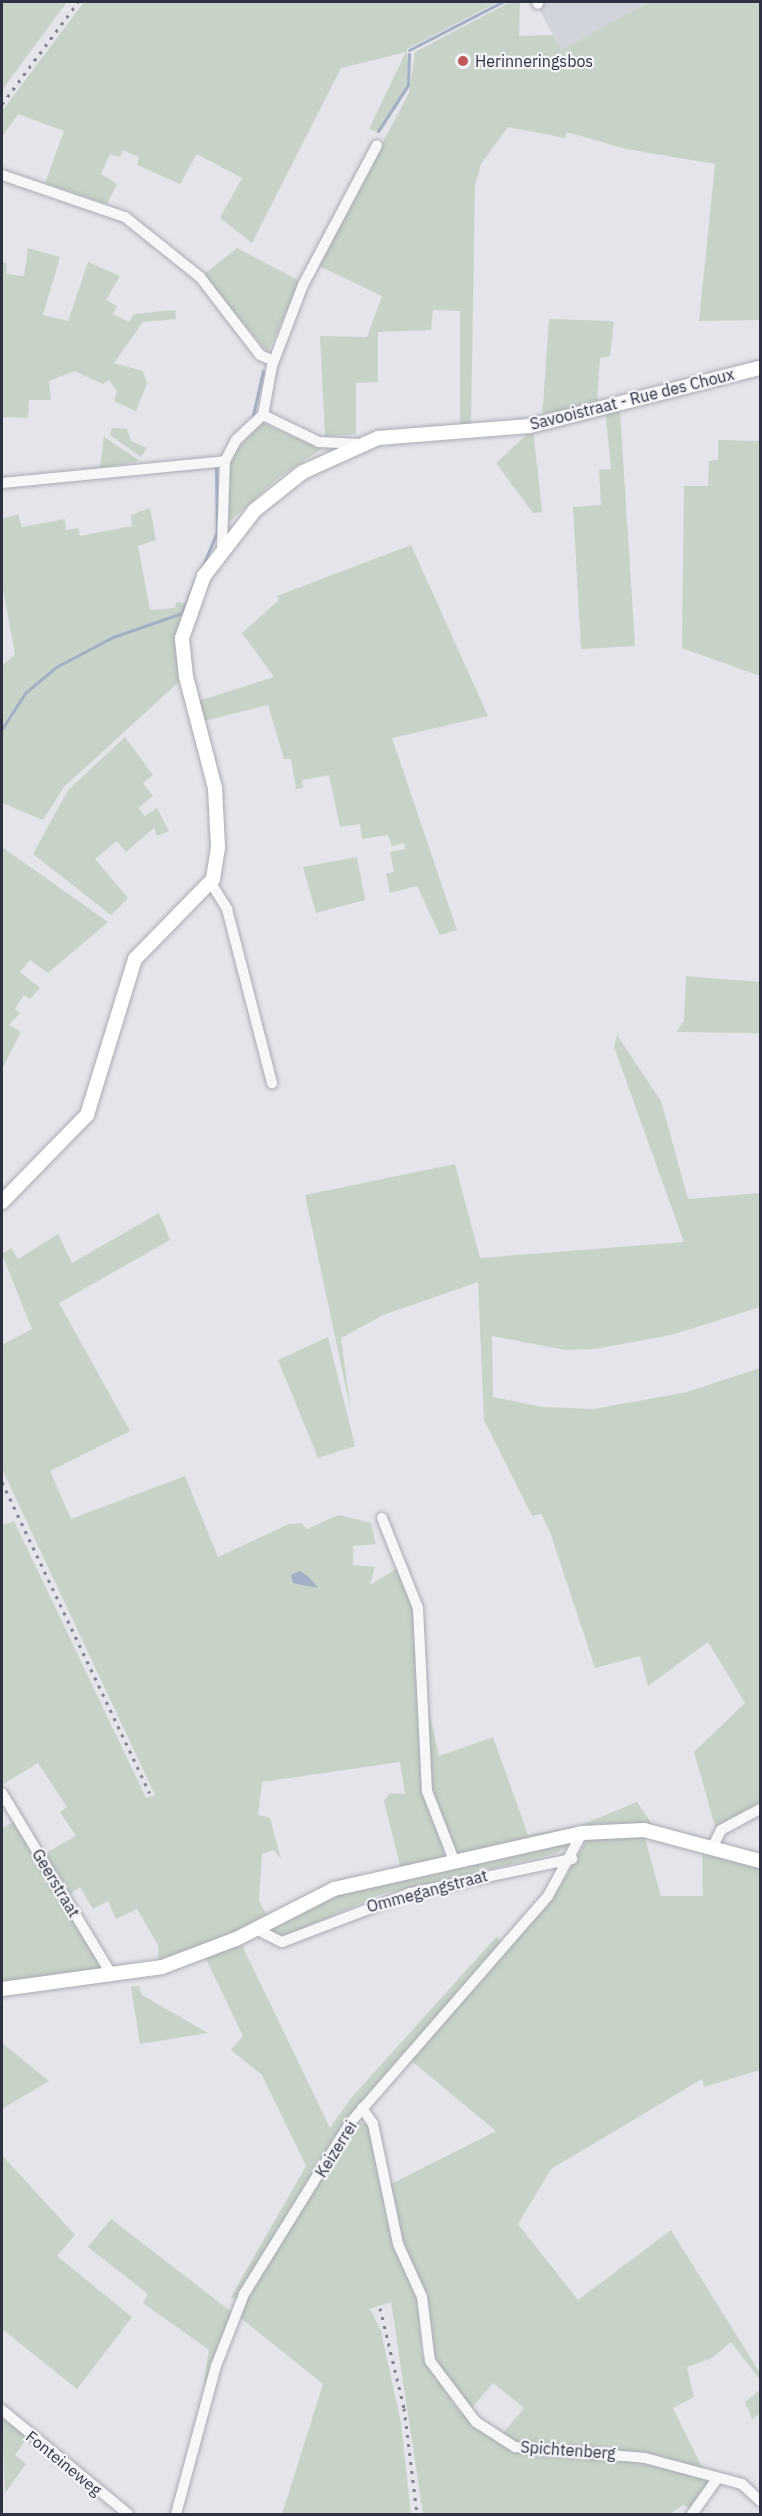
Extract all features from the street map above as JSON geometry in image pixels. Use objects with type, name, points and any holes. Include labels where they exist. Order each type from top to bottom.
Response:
[{"type":"main road","name":"Savooistraat - Rue des Choux","points":[[211,883],[218,847],[215,788],[182,650],[195,595],[222,546],[280,487],[361,444],[395,435],[530,426],[760,368]]},
{"type":"main road","points":[[2,1202],[87,1115],[135,959],[211,883]]},
{"type":"main road","points":[[2,1989],[162,1967],[256,1929],[334,1889],[582,1833],[644,1830],[760,1860]]},
{"type":"street","points":[[2,483],[225,461],[236,441],[263,415],[274,361],[303,285],[377,145]]},
{"type":"street","points":[[2,175],[125,217],[200,278],[260,355],[274,361]]},
{"type":"street","name":"Savooistraat - Rue des Choux","points":[[263,415],[319,442],[361,444]]},
{"type":"street","name":"Savooistraat - Rue des Choux","points":[[222,546],[225,461]]},
{"type":"street","points":[[211,883],[227,909],[272,1083]]},
{"type":"street","points":[[382,1518],[418,1608],[427,1791],[455,1863]]},
{"type":"street","name":"Geerstraat","points":[[2,1793],[111,1974]]},
{"type":"street","points":[[713,1846],[721,1830],[760,1809]]},
{"type":"street","name":"Keizerrei","points":[[176,2514],[236,2310],[362,2108],[548,1896],[572,1859],[582,1833]]},
{"type":"street","name":"Ommegangstraat","points":[[256,1929],[282,1942],[410,1893],[572,1859]]},
{"type":"street","name":"Spichtenberg","points":[[362,2108],[373,2124],[398,2244],[422,2297],[430,2361],[476,2422],[524,2449],[619,2454],[747,2487],[760,2501]]},
{"type":"street","name":"Fonteineweg","points":[[2,2410],[128,2514]]},
{"type":"street","points":[[692,2514],[717,2479]]},
{"type":"shaded area","points":[[541,2],[649,2],[561,50],[538,7]]},
{"type":"green space","points":[[2,2],[67,2],[2,90]]},
{"type":"green space","points":[[84,2],[498,2],[407,49],[410,86],[380,133],[369,129],[406,52],[341,68],[252,243],[220,218],[242,178],[197,154],[180,184],[137,165],[139,157],[123,150],[120,157],[110,154],[101,174],[117,184],[107,204],[45,183],[64,131],[18,114],[2,137],[2,111]]},
{"type":"green space","points":[[510,2],[520,2],[519,36],[553,35],[561,50],[649,2],[760,2],[760,320],[699,321],[715,164],[626,149],[567,132],[565,138],[508,127],[481,164],[475,186],[471,424],[460,425],[460,311],[433,310],[431,330],[378,332],[378,382],[356,383],[356,434],[325,437],[320,336],[367,337],[382,296],[317,265],[409,93],[415,52]]},
{"type":"green space","points":[[28,248],[60,257],[43,315],[68,321],[88,262],[120,276],[106,300],[117,306],[113,314],[129,322],[134,314],[175,310],[176,319],[143,322],[114,363],[143,371],[147,383],[136,411],[114,401],[117,391],[109,380],[103,384],[74,371],[49,381],[51,400],[29,400],[28,418],[2,417],[2,262],[7,263],[6,274],[24,276]]},
{"type":"green space","points":[[237,248],[300,281],[268,352],[202,276]]},
{"type":"green space","points":[[549,319],[614,321],[610,356],[600,358],[597,401],[542,419]]},
{"type":"green space","points":[[648,396],[650,404],[620,410],[635,646],[581,649],[573,507],[601,505],[599,470],[611,469],[605,408]]},
{"type":"green space","points":[[262,423],[322,449],[278,478],[226,525],[230,457]]},
{"type":"green space","points":[[112,428],[127,429],[131,441],[147,448],[141,457],[110,435]]},
{"type":"green space","points":[[533,429],[542,512],[533,513],[496,463]]},
{"type":"green space","points":[[104,436],[107,439],[140,461],[100,468]]},
{"type":"green space","points":[[718,440],[760,441],[760,676],[682,648],[684,486],[708,486],[709,461],[718,460]]},
{"type":"green space","points":[[150,508],[156,540],[138,546],[150,610],[175,608],[176,602],[188,604],[175,646],[182,679],[64,787],[43,820],[2,803],[2,666],[15,654],[2,584],[2,519],[18,514],[22,527],[65,519],[66,530],[78,528],[80,536],[132,526],[131,515]]},
{"type":"green space","points":[[411,545],[488,716],[392,738],[457,930],[440,935],[417,886],[390,893],[386,874],[394,872],[390,852],[405,849],[404,843],[392,846],[388,835],[362,839],[360,824],[340,827],[329,775],[302,780],[303,788],[296,789],[291,759],[284,759],[268,705],[204,721],[198,701],[274,677],[242,633],[279,600],[277,596]]},
{"type":"green space","points":[[125,737],[153,775],[143,783],[153,796],[138,808],[145,816],[157,808],[169,831],[157,836],[154,828],[126,852],[117,841],[95,859],[128,898],[111,915],[33,854],[68,790]]},
{"type":"green space","points":[[2,847],[108,922],[48,973],[30,960],[20,972],[40,988],[30,999],[24,995],[15,1009],[20,1013],[9,1025],[21,1032],[2,1069]]},
{"type":"green space","points":[[357,857],[365,900],[316,913],[303,867]]},
{"type":"green space","points":[[686,976],[760,982],[760,1033],[676,1032],[684,1021]]},
{"type":"green space","points":[[617,1035],[661,1101],[688,1199],[760,1193],[760,1307],[671,1335],[595,1349],[565,1350],[492,1336],[493,1397],[542,1407],[594,1409],[687,1392],[760,1368],[760,1807],[716,1830],[694,1752],[745,1703],[708,1642],[648,1686],[640,1656],[595,1668],[550,1532],[541,1514],[532,1516],[484,1420],[478,1282],[383,1315],[341,1338],[351,1412],[305,1195],[455,1164],[480,1258],[684,1242],[614,1047]]},
{"type":"green space","points":[[159,1213],[170,1240],[59,1303],[130,1431],[50,1471],[71,1519],[185,1476],[218,1557],[289,1524],[301,1523],[307,1529],[339,1515],[371,1523],[376,1544],[353,1546],[353,1565],[375,1567],[370,1585],[399,1567],[415,1615],[426,1799],[433,1825],[438,1824],[432,1805],[427,1703],[439,1756],[493,1737],[528,1835],[579,1826],[637,1802],[654,1827],[457,1856],[447,1846],[442,1848],[447,1860],[401,1869],[384,1801],[390,1793],[405,1794],[400,1762],[262,1782],[258,1815],[270,1818],[281,1859],[274,1850],[262,1854],[259,1900],[268,1918],[220,1942],[159,1963],[158,1945],[137,1909],[116,1919],[108,1901],[93,1909],[80,1887],[67,1896],[42,1855],[76,1836],[60,1812],[67,1807],[38,1763],[2,1785],[2,1525],[14,1521],[146,1798],[155,1795],[2,1469],[2,1345],[32,1329],[2,1254],[11,1248],[18,1259],[58,1234],[72,1263]]},
{"type":"green space","points":[[328,1337],[355,1446],[318,1458],[278,1360]]},
{"type":"green space","points":[[15,1821],[105,1971],[2,1987],[2,1828]]},
{"type":"green space","points":[[644,1835],[661,1896],[703,1896],[702,1847],[760,1866],[760,2070],[704,2087],[702,2079],[551,2169],[518,2224],[578,2300],[671,2230],[760,2373],[760,2380],[731,2342],[712,2358],[687,2367],[694,2397],[673,2408],[704,2471],[517,2444],[496,2429],[503,2433],[524,2408],[493,2383],[470,2410],[433,2359],[387,2186],[496,2131],[408,2058],[559,1887],[587,1840]]},
{"type":"green space","points":[[574,1842],[555,1854],[382,1894],[286,1936],[270,1931],[337,1893]]},
{"type":"green space","points":[[497,1936],[502,1944],[361,2104],[238,2301],[231,2297],[306,2166],[262,2075],[231,2050],[243,2036],[205,1957],[241,1943],[330,2128],[351,2098]]},
{"type":"green space","points":[[139,1986],[142,1995],[208,2033],[140,2044],[131,1987]]},
{"type":"green space","points":[[2,2043],[49,2081],[2,2109]]},
{"type":"green space","points":[[356,2122],[367,2124],[371,2132],[418,2300],[422,2356],[456,2407],[501,2444],[641,2462],[709,2480],[693,2510],[683,2505],[670,2514],[423,2514],[391,2302],[370,2309],[381,2331],[401,2423],[411,2514],[282,2514],[323,2384],[237,2315]]},
{"type":"green space","points":[[2,2155],[75,2235],[57,2256],[132,2317],[77,2389],[2,2329]]},
{"type":"green space","points":[[111,2219],[233,2313],[209,2384],[204,2383],[209,2350],[143,2303],[148,2294],[88,2247]]},
{"type":"green space","points":[[760,2390],[760,2414],[752,2419],[745,2402]]},
{"type":"green space","points":[[2,2414],[28,2437],[15,2455],[26,2464],[5,2493]]},
{"type":"water","points":[[300,1571],[309,1577],[318,1588],[293,1583],[291,1575]]},
{"type":"waterway","points":[[409,50],[502,2]]},
{"type":"waterway","points":[[378,131],[408,85],[409,54]]},
{"type":"waterway","points":[[253,415],[263,371]]},
{"type":"waterway","points":[[201,570],[217,532],[216,468]]},
{"type":"waterway","points":[[2,729],[25,693],[56,667],[113,637],[182,613],[196,578]]},
{"type":"railway","points":[[2,104],[78,2]]},
{"type":"railway","points":[[2,1482],[150,1793]]},
{"type":"railway","points":[[380,2308],[404,2408],[417,2514]]},
{"type":"place","name":"Herinneringsbos","points":[[463,61]]}]
